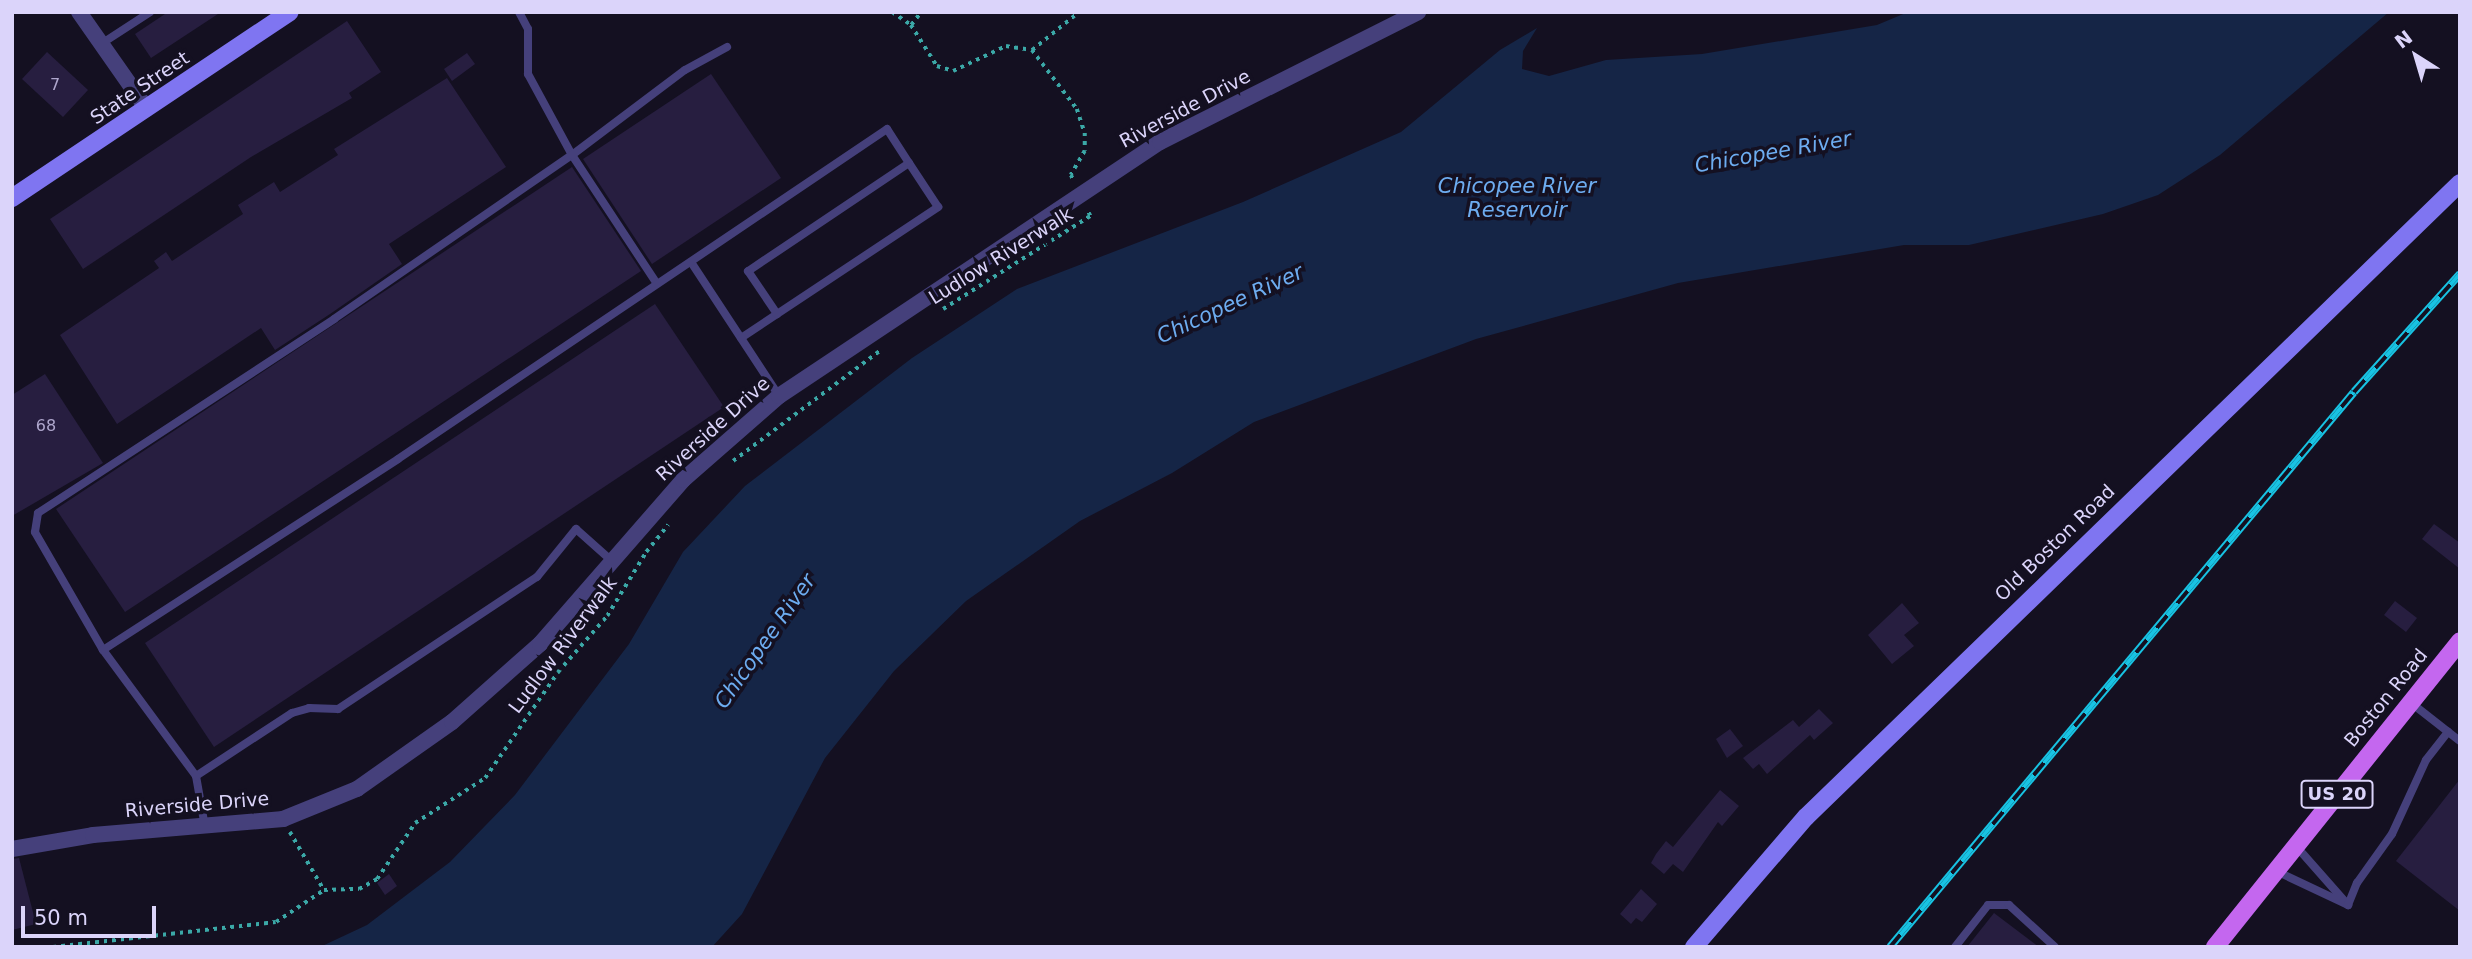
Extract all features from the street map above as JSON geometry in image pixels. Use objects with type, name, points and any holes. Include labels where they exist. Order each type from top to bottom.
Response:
[{"type":"main road","name":"Boston Road","points":[[2215,947],[2460,641]]},
{"type":"street","points":[[79,12],[146,109]]},
{"type":"street","name":"State Street","points":[[12,198],[290,12]]},
{"type":"street","name":"Riverside Drive","points":[[12,849],[93,835],[206,829],[283,819],[357,789],[452,722],[540,644],[683,480],[779,396],[1160,142],[1418,12]]},
{"type":"street","name":"Old Boston Road","points":[[1694,947],[1806,817],[2460,183]]},
{"type":"lane","points":[[101,44],[150,12]]},
{"type":"lane","points":[[519,12],[528,29],[528,74],[572,155],[657,285]]},
{"type":"lane","points":[[206,829],[196,776],[103,650],[35,532],[38,513],[334,319],[572,155],[685,70],[727,47]]},
{"type":"lane","points":[[103,650],[657,285],[887,129],[938,207],[741,338]]},
{"type":"lane","points":[[777,314],[748,271],[909,163]]},
{"type":"lane","points":[[691,262],[779,396]]},
{"type":"lane","points":[[196,776],[292,713],[309,708],[338,709],[537,577],[576,529],[613,562]]},
{"type":"lane","points":[[2410,702],[2460,741]]},
{"type":"lane","points":[[2348,905],[2357,883],[2392,834],[2426,760],[2448,732]]},
{"type":"lane","points":[[2296,846],[2348,905]]},
{"type":"lane","points":[[2276,871],[2348,905]]},
{"type":"lane","points":[[1955,947],[1989,905],[2009,905],[2055,947]]},
{"type":"path","points":[[892,12],[911,25],[937,66],[953,71],[1006,46],[1032,50],[1079,12]]},
{"type":"path","points":[[911,25],[921,12]]},
{"type":"path","name":"Ludlow Riverwalk","points":[[1032,50],[1077,110],[1085,133],[1085,151],[1071,175],[1075,185]]},
{"type":"path","name":"Ludlow Riverwalk","points":[[942,310],[1090,216],[1085,205]]},
{"type":"path","points":[[726,466],[884,348]]},
{"type":"path","name":"Ludlow Riverwalk","points":[[324,890],[359,889],[377,879],[415,823],[485,778],[558,672],[607,616],[646,552],[671,522]]},
{"type":"path","points":[[53,947],[276,922],[324,890],[283,819]]},
{"type":"water","name":"Chicopee River Reservoir","points":[[1908,12],[2389,12],[2220,155],[2158,195],[2103,214],[1969,245],[1904,245],[1678,283],[1476,339],[1254,422],[1172,473],[1080,521],[966,601],[894,671],[825,758],[742,914],[712,947],[320,947],[367,925],[450,862],[515,795],[629,644],[683,552],[745,486],[912,358],[1017,289],[1243,202],[1401,132],[1500,50],[1537,28],[1523,51],[1522,69],[1549,76],[1606,60],[1702,54],[1877,25]]},
{"type":"building","points":[[168,12],[221,12],[151,58],[135,34]]},
{"type":"building","points":[[347,21],[381,72],[349,93],[352,98],[251,157],[83,269],[50,219]]},
{"type":"building","points":[[47,52],[88,90],[63,117],[22,79]]},
{"type":"building","points":[[467,53],[475,64],[452,81],[444,69]]},
{"type":"building","points":[[711,74],[781,178],[652,264],[583,159]]},
{"type":"building","points":[[447,78],[506,167],[389,244],[402,264],[330,314],[275,350],[261,328],[117,424],[60,335],[159,268],[154,261],[166,252],[172,261],[243,214],[238,205],[274,182],[280,192],[338,155],[334,149]]},
{"type":"building","points":[[572,167],[641,271],[125,612],[56,509]]},
{"type":"building","points":[[655,304],[724,407],[214,747],[145,643]]},
{"type":"building","points":[[45,374],[103,463],[12,516],[12,395]]},
{"type":"building","points":[[2434,524],[2460,543],[2460,569],[2422,539]]},
{"type":"building","points":[[2395,601],[2417,618],[2406,632],[2384,615]]},
{"type":"building","points":[[1902,603],[1919,623],[1904,635],[1914,646],[1892,664],[1868,635]]},
{"type":"building","points":[[1819,709],[1833,723],[1814,740],[1810,735],[1767,774],[1759,764],[1753,769],[1743,758],[1793,720],[1799,727]]},
{"type":"building","points":[[1730,729],[1743,746],[1727,758],[1716,739]]},
{"type":"building","points":[[2460,779],[2460,911],[2396,861]]},
{"type":"building","points":[[1720,790],[1739,806],[1722,826],[1718,822],[1683,872],[1673,864],[1664,874],[1651,863],[1656,854],[1666,841],[1673,847]]},
{"type":"building","points":[[19,858],[36,924],[12,930],[12,859]]},
{"type":"building","points":[[389,874],[397,886],[385,895],[377,883]]},
{"type":"building","points":[[1641,889],[1657,904],[1642,922],[1636,918],[1631,924],[1620,914]]},
{"type":"building","points":[[1994,913],[2039,947],[1967,947]]},
{"type":"railway","points":[[1890,947],[2354,392],[2460,274]]},
{"type":"water label","name":"Chicopee River","points":[[1773,152]]},
{"type":"water label","name":"Chicopee River","points":[[1230,304]]},
{"type":"water label","name":"Chicopee River","points":[[765,641]]}]
